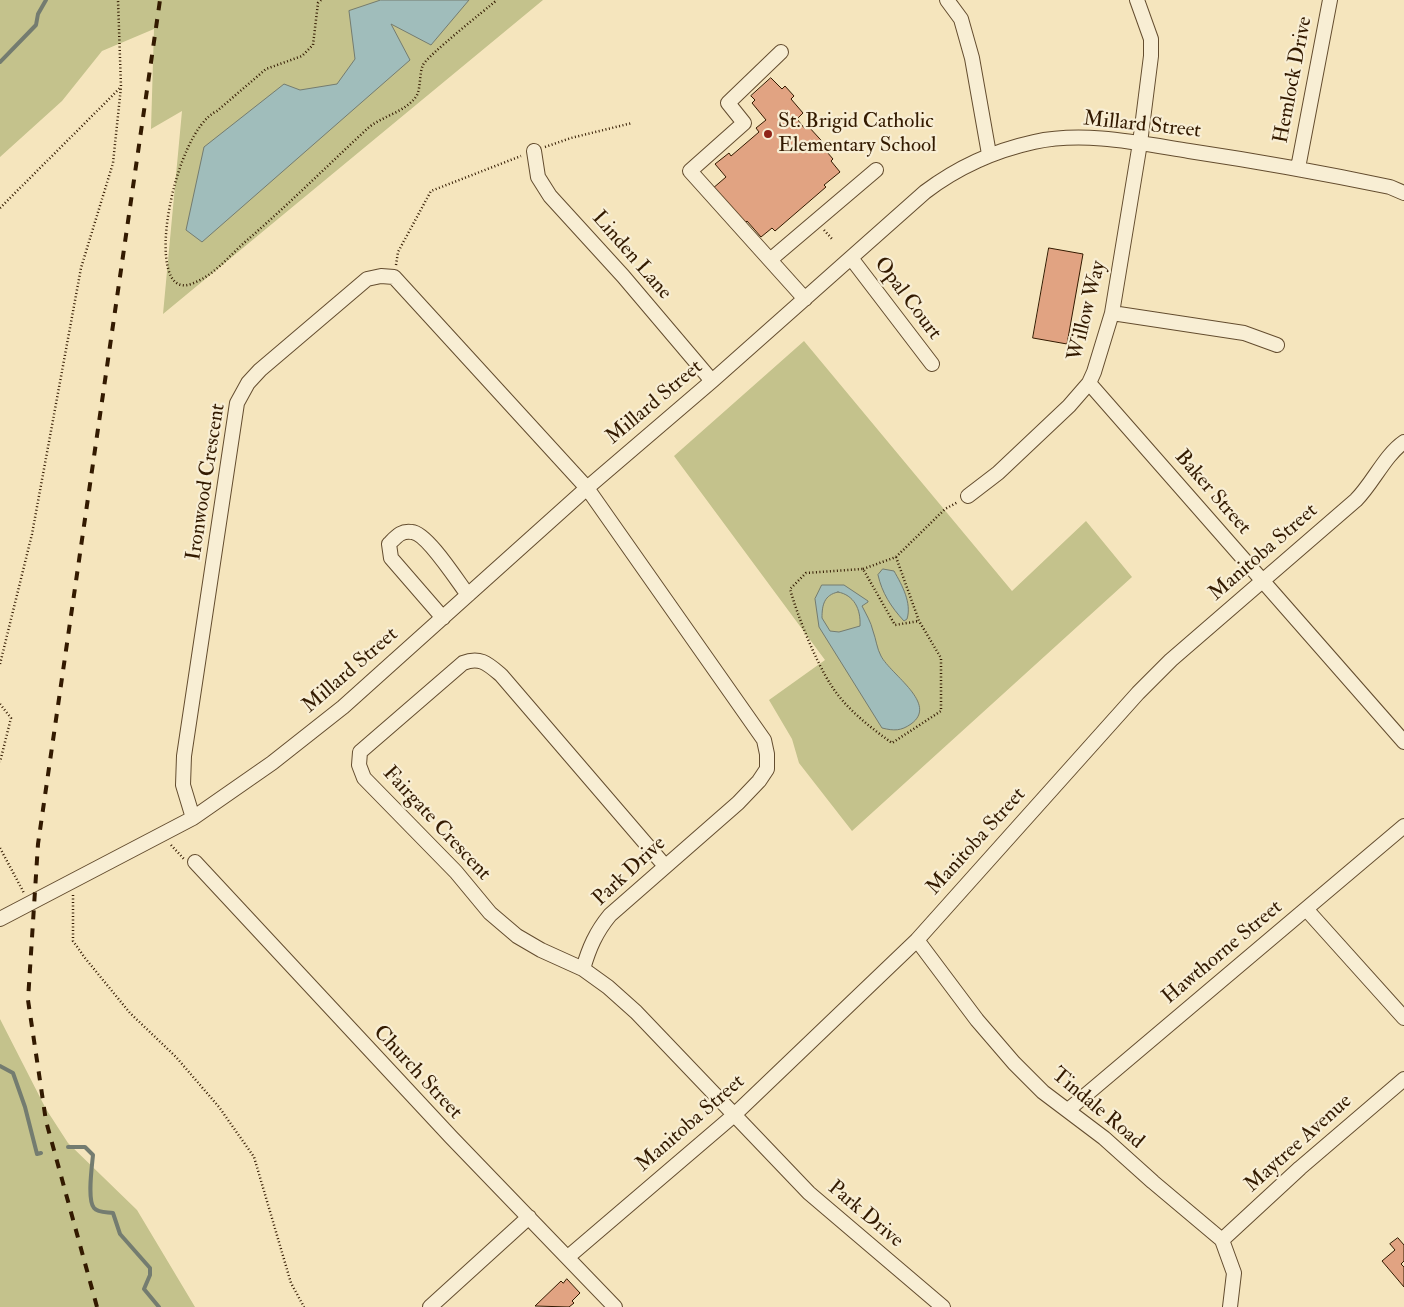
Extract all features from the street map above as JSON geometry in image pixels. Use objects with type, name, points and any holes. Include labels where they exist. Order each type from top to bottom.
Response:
[{"type":"street","points":[[947,0],[961,19],[972,58],[989,154]]},
{"type":"street","name":"Willow Way","points":[[968,496],[1032,442],[1069,406],[1089,383],[1101,354],[1112,313],[1140,143],[1151,56],[1151,39],[1143,10],[1137,0]]},
{"type":"street","name":"Hemlock Drive","points":[[1298,168],[1330,0]]},
{"type":"street","points":[[781,52],[728,103],[744,123],[690,171],[805,299]]},
{"type":"street","name":"Millard Street","points":[[0,918],[193,818],[272,763],[323,723],[443,618],[586,488],[712,381],[925,192],[951,172],[989,154],[1036,141],[1069,138],[1104,139],[1298,168],[1390,187],[1404,193]]},
{"type":"street","name":"Linden Lane","points":[[534,151],[538,177],[550,196],[623,276],[712,381]]},
{"type":"street","points":[[770,260],[876,170]]},
{"type":"street","name":"Opal Court","points":[[851,258],[932,364]]},
{"type":"street","name":"Ironwood Crescent","points":[[193,818],[184,785],[184,756],[237,403],[248,383],[260,370],[347,294],[367,280],[381,276],[394,277]]},
{"type":"street","points":[[394,277],[586,488]]},
{"type":"street","points":[[1112,313],[1244,333],[1277,345]]},
{"type":"street","name":"Baker Street","points":[[1089,383],[1404,742]]},
{"type":"street","name":"Manitoba Street","points":[[568,1257],[734,1116],[917,940],[1138,693],[1171,660],[1356,500],[1370,485],[1390,455],[1404,442]]},
{"type":"street","name":"Park Drive","points":[[586,488],[764,740],[767,754],[767,769],[759,781],[738,803],[630,896],[597,931],[589,947],[583,969],[608,987],[636,1012],[809,1193],[942,1307]]},
{"type":"street","points":[[443,618],[391,558],[389,544],[400,533],[413,532],[423,538],[468,595]]},
{"type":"street","name":"Fairgate Crescent","points":[[583,969],[541,950],[518,936],[490,913],[456,872],[364,778],[359,765],[360,752],[463,663],[472,659],[484,661],[501,675],[665,866]]},
{"type":"street","name":"Hawthorne Street","points":[[1068,1110],[1404,826]]},
{"type":"street","name":"Church Street","points":[[194,862],[444,1130],[615,1307]]},
{"type":"street","points":[[1306,909],[1404,1018]]},
{"type":"street","name":"Tindale Road","points":[[917,940],[995,1043],[1043,1092],[1068,1110],[1222,1240],[1234,1273],[1230,1307]]},
{"type":"street","name":"Maytree Avenue","points":[[1222,1240],[1300,1168],[1404,1079]]},
{"type":"street","points":[[430,1307],[529,1217]]},
{"type":"path","points":[[0,664],[32,534],[82,268],[113,162],[121,87],[118,0]]},
{"type":"path","points":[[321,0],[317,2],[313,45],[302,56],[266,70],[217,111],[207,116],[186,148],[173,190],[167,231],[166,264],[176,282],[182,285],[190,284],[225,264],[242,244],[276,216],[369,128],[402,108],[417,94],[423,63],[497,0]]},
{"type":"path","points":[[0,208],[121,87]]},
{"type":"path","points":[[394,277],[398,252],[431,192],[571,138],[632,124]]},
{"type":"path","points":[[896,557],[919,621],[941,658],[941,711],[892,743],[863,722],[831,685],[798,614],[790,589],[806,573],[863,569],[896,557],[945,509],[968,496]]},
{"type":"path","points":[[863,569],[895,625],[919,621]]},
{"type":"path","points":[[0,704],[11,718],[0,762]]},
{"type":"path","points":[[162,834],[182,858],[194,862]]},
{"type":"path","points":[[0,848],[29,903]]},
{"type":"path","points":[[73,881],[73,941],[130,1013],[176,1057],[219,1107],[254,1157],[291,1283],[304,1307]]},
{"type":"shaded area","points":[[0,0],[543,0],[163,314],[182,111],[151,129],[154,29],[102,51],[62,101],[0,157]]},
{"type":"shaded area","points":[[804,341],[1012,591],[1086,521],[1132,577],[852,831],[799,763],[792,739],[769,700],[825,660],[674,456]]},
{"type":"shaded area","points":[[0,1019],[46,1109],[68,1143],[137,1210],[195,1307],[0,1307]]},
{"type":"water","points":[[381,0],[469,0],[431,45],[391,24],[410,60],[202,242],[186,230],[204,147],[284,84],[300,90],[337,84],[355,59],[349,11]]},
{"type":"water","points":[[883,569],[894,571],[903,588],[908,607],[907,619],[904,621],[891,605],[882,588],[878,575]]},
{"type":"water","points":[[822,585],[844,585],[868,601],[862,606],[871,624],[880,653],[886,664],[910,690],[920,708],[918,716],[911,724],[897,730],[882,728],[819,627],[815,599]],"holes":[[[833,593],[844,594],[852,600],[858,609],[860,626],[839,632],[830,631],[822,618],[823,605]]]},
{"type":"building","points":[[771,78],[782,89],[785,86],[794,96],[791,99],[803,113],[797,119],[805,129],[808,126],[830,150],[827,152],[833,159],[831,161],[840,172],[824,185],[826,187],[775,231],[772,228],[761,237],[747,221],[743,225],[712,189],[726,177],[715,164],[729,153],[731,156],[759,132],[756,128],[766,120],[752,103],[755,100],[751,96]]},
{"type":"building","points":[[1049,248],[1083,254],[1067,344],[1033,338]]},
{"type":"building","points":[[1398,1238],[1404,1245],[1404,1261],[1401,1264],[1404,1267],[1404,1287],[1382,1261],[1395,1250],[1390,1244]]},
{"type":"building","points":[[567,1279],[580,1293],[572,1301],[574,1303],[569,1307],[535,1306],[561,1281],[563,1283]]},
{"type":"waterway","points":[[0,62],[36,25],[38,14],[46,0]]},
{"type":"waterway","points":[[0,1066],[13,1073],[25,1107],[37,1154],[41,1153]]},
{"type":"waterway","points":[[68,1147],[85,1147],[93,1155],[90,1183],[92,1204],[98,1211],[113,1213],[120,1234],[150,1268],[150,1275],[144,1289],[159,1307]]},
{"type":"railway","points":[[97,1307],[46,1121],[28,1000],[38,844],[160,0]]},
{"type":"place","name":"St. Brigid Catholic Elementary School","points":[[768,134]]}]
